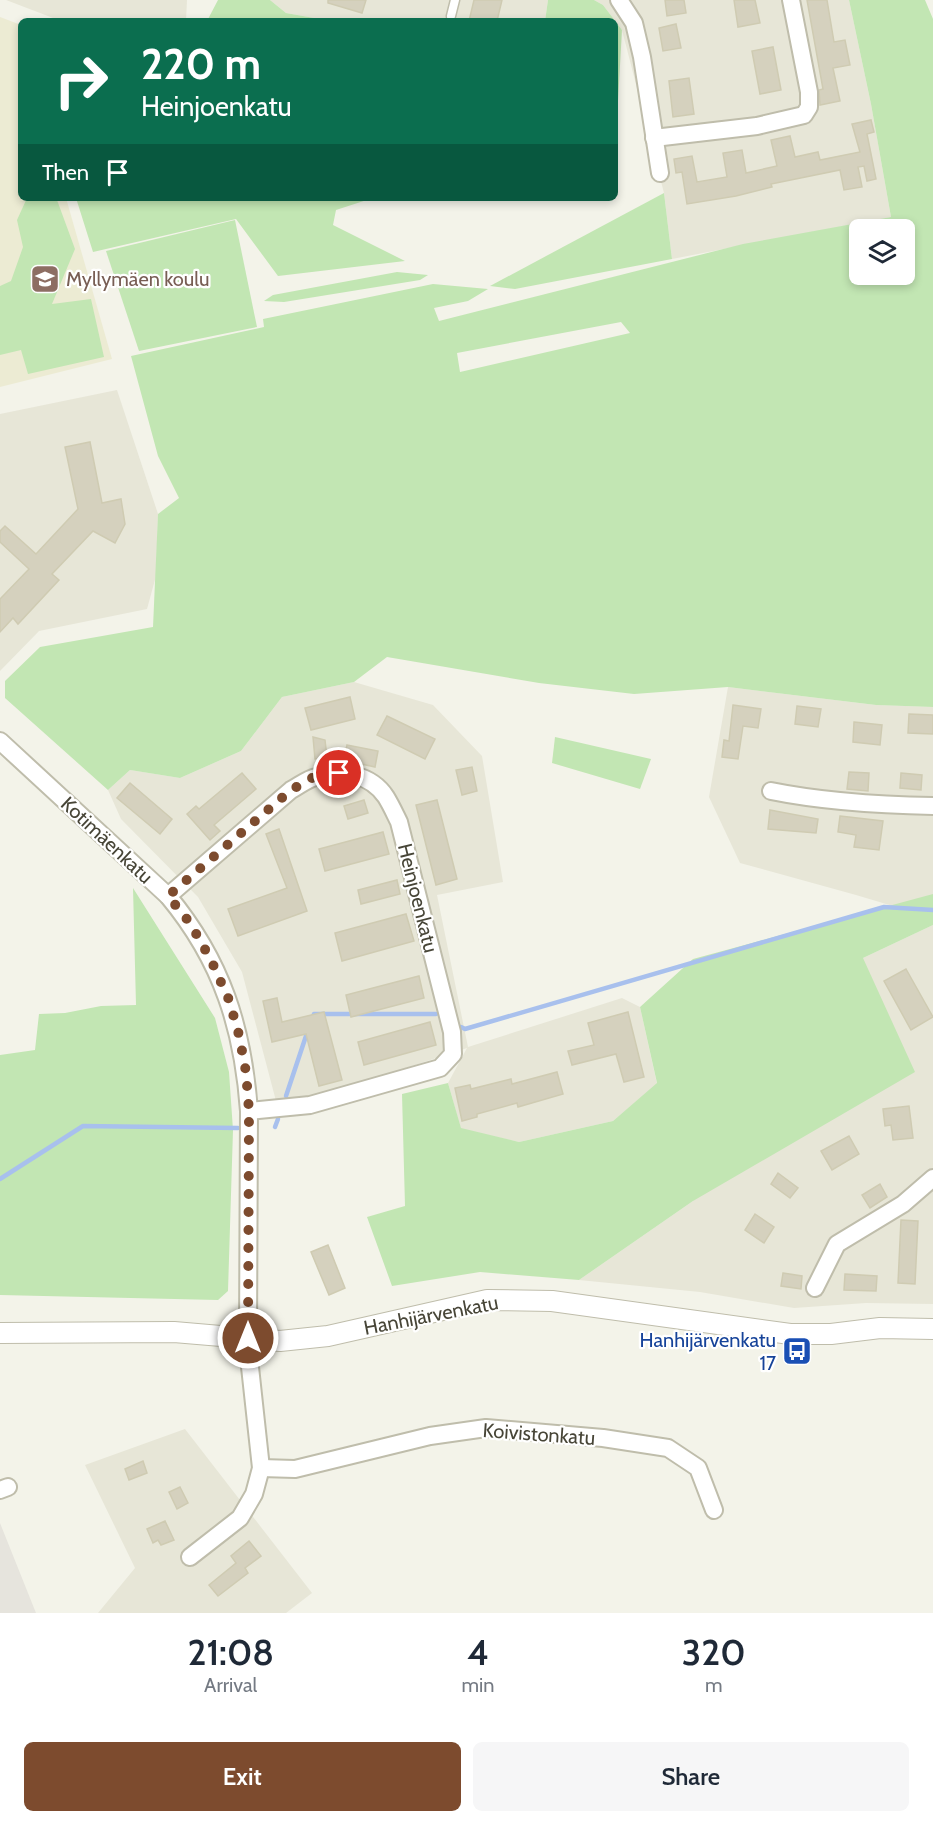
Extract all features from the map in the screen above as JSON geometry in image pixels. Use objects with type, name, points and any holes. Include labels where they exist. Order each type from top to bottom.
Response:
[{"type":"street","points":[[619,0],[633,23],[642,57],[660,173]]},
{"type":"street","points":[[654,138],[757,126],[804,114],[809,107],[809,92],[791,0]]},
{"type":"street","name":"Kotimäenkatu","points":[[0,741],[168,896],[190,923],[211,960],[229,1000],[239,1035],[246,1072],[249,1111],[248,1338],[261,1468],[254,1494],[240,1518],[190,1557]]},
{"type":"street","name":"Heinjoenkatu","points":[[168,896],[291,790],[314,777],[339,773],[357,775],[372,783],[386,796],[399,822],[452,1032],[453,1054],[440,1068],[321,1102],[249,1111]]},
{"type":"street","points":[[771,790],[804,797],[876,805],[933,806]]},
{"type":"street","points":[[814,1288],[837,1244],[903,1204],[933,1178]]},
{"type":"street","name":"Hanhijärvenkatu","points":[[0,1333],[174,1332],[280,1341],[328,1336],[486,1300],[512,1299],[552,1301],[790,1334],[831,1334],[880,1328],[933,1329]]},
{"type":"street","name":"Koivistonkatu","points":[[261,1468],[295,1469],[430,1436],[486,1428],[603,1438],[668,1448],[698,1467],[714,1510]]},
{"type":"lane","points":[[451,16],[455,0]]},
{"type":"shaded area","points":[[6,0],[187,0],[186,18],[53,18]]},
{"type":"shaded area","points":[[270,0],[548,0],[545,18],[314,18],[286,13]]},
{"type":"shaded area","points":[[594,0],[849,0],[871,104],[891,217],[849,219],[849,225],[672,259],[664,193],[622,30],[618,25],[618,18],[613,18],[603,5]]},
{"type":"shaded area","name":"Myllymäen koulu","points":[[0,17],[18,24],[18,201],[67,201],[112,359],[0,387]]},
{"type":"shaded area","points":[[117,390],[158,514],[156,576],[147,609],[39,631],[0,671],[0,414]]},
{"type":"shaded area","points":[[354,682],[433,705],[482,756],[503,882],[437,895],[468,1047],[622,998],[640,1007],[657,1084],[613,1121],[519,1142],[461,1129],[448,1083],[467,1048],[323,1095],[276,1101],[242,972],[198,897],[121,819],[108,790],[130,770],[180,778],[241,751],[282,697]]},
{"type":"shaded area","points":[[728,687],[876,705],[933,707],[933,918],[740,863],[709,797]]},
{"type":"shaded area","points":[[933,925],[933,1304],[866,1303],[794,1308],[700,1292],[579,1280],[693,1201],[863,958]]},
{"type":"shaded area","points":[[185,1429],[312,1593],[286,1613],[98,1613],[135,1568],[85,1465]]},
{"type":"shaded area","points":[[0,1523],[36,1613],[0,1613]]},
{"type":"green space","points":[[218,0],[270,0],[286,13],[314,18],[209,18]]},
{"type":"green space","points":[[548,0],[594,0],[603,5],[613,18],[545,18]]},
{"type":"green space","points":[[849,0],[925,0],[933,19],[933,707],[876,705],[728,687],[634,694],[539,683],[387,657],[354,682],[282,697],[241,751],[180,778],[130,770],[108,790],[5,698],[5,681],[40,647],[153,627],[158,514],[179,498],[158,456],[131,356],[264,327],[263,319],[433,284],[488,289],[468,301],[434,308],[439,321],[743,244],[849,225],[849,285],[915,285],[915,219],[880,219],[891,217],[871,104]],"holes":[[[621,322],[630,333],[460,372],[457,353]]]},
{"type":"green space","points":[[618,25],[622,30],[618,101]]},
{"type":"green space","points":[[664,193],[672,259],[515,289],[490,286]]},
{"type":"green space","points":[[26,201],[57,201],[75,249],[52,304],[91,299],[104,357],[28,374],[21,350],[0,355],[0,286],[11,281],[23,247],[17,220]]},
{"type":"green space","points":[[77,201],[364,201],[336,210],[333,225],[405,261],[278,276],[236,219],[93,252]]},
{"type":"green space","points":[[235,220],[257,327],[139,351],[106,251]]},
{"type":"green space","points":[[397,272],[428,275],[420,280],[284,302],[264,301],[273,295]]},
{"type":"green space","points":[[555,737],[651,759],[640,789],[552,763]]},
{"type":"green space","points":[[133,888],[215,1018],[229,1072],[233,1130],[228,1291],[218,1300],[0,1295],[0,1055],[35,1050],[39,1014],[65,1013],[101,1006],[136,1005]]},
{"type":"green space","points":[[933,894],[933,925],[863,958],[915,1072],[693,1201],[579,1280],[480,1272],[392,1286],[367,1217],[405,1206],[402,1094],[448,1083],[461,1128],[519,1142],[613,1121],[657,1083],[640,1007],[693,959]]},
{"type":"building","points":[[328,0],[366,0],[362,13],[328,3]]},
{"type":"building","points":[[474,0],[502,0],[498,18],[470,18]]},
{"type":"building","points":[[665,0],[684,0],[686,13],[667,16]]},
{"type":"building","points":[[734,0],[755,0],[760,23],[738,27]]},
{"type":"building","points":[[807,0],[827,0],[834,42],[845,40],[850,65],[833,68],[840,101],[820,105],[819,90],[823,89]]},
{"type":"building","points":[[676,24],[681,48],[663,51],[659,28]]},
{"type":"building","points":[[773,47],[781,90],[760,94],[752,51]]},
{"type":"building","points":[[689,78],[694,114],[673,117],[669,81]]},
{"type":"building","points":[[871,120],[874,132],[867,134],[876,179],[867,181],[864,166],[858,167],[862,187],[844,190],[840,170],[771,184],[772,187],[736,196],[687,204],[682,172],[676,173],[674,159],[692,156],[697,182],[727,177],[723,153],[742,150],[746,173],[777,166],[771,140],[790,136],[795,157],[818,152],[820,160],[860,152],[852,124]]},
{"type":"building","points":[[90,442],[102,503],[121,499],[125,524],[115,543],[93,531],[52,574],[59,580],[18,624],[13,618],[0,632],[0,599],[29,569],[0,542],[0,531],[5,526],[36,554],[78,509],[65,447]]},
{"type":"building","points":[[350,697],[355,719],[311,730],[305,708]]},
{"type":"building","points":[[733,705],[761,709],[758,728],[743,726],[738,759],[722,757],[724,740],[729,741]]},
{"type":"building","points":[[797,706],[821,709],[818,727],[795,724]]},
{"type":"building","points":[[909,714],[933,715],[933,734],[908,733]]},
{"type":"building","points":[[387,716],[435,739],[425,759],[377,735]]},
{"type":"building","points":[[854,722],[882,725],[880,745],[853,742]]},
{"type":"building","points":[[313,737],[325,740],[327,758],[315,759]]},
{"type":"building","points":[[347,745],[378,751],[375,767],[344,760]]},
{"type":"building","points":[[472,767],[477,791],[462,795],[456,770]]},
{"type":"building","points":[[849,772],[869,773],[868,791],[847,789]]},
{"type":"building","points":[[242,773],[256,789],[214,825],[220,831],[210,840],[187,814],[196,806],[199,809]]},
{"type":"building","points":[[901,773],[922,775],[921,790],[900,788]]},
{"type":"building","points":[[130,783],[172,819],[160,834],[117,798]]},
{"type":"building","points":[[364,800],[368,813],[348,819],[344,806]]},
{"type":"building","points":[[437,800],[457,879],[436,885],[416,805]]},
{"type":"building","points":[[770,810],[818,819],[816,833],[768,829]]},
{"type":"building","points":[[840,816],[883,821],[879,850],[854,847],[856,835],[838,832]]},
{"type":"building","points":[[279,829],[307,911],[238,936],[228,909],[287,888],[266,834]]},
{"type":"building","points":[[383,832],[389,854],[325,871],[319,849]]},
{"type":"building","points":[[397,880],[400,894],[361,904],[358,890]]},
{"type":"building","points":[[406,914],[414,941],[342,961],[335,933]]},
{"type":"building","points":[[906,969],[933,1017],[911,1030],[884,981]]},
{"type":"building","points":[[419,976],[424,998],[351,1017],[346,995]]},
{"type":"building","points":[[277,998],[282,1022],[324,1012],[342,1080],[319,1086],[306,1034],[272,1042],[263,1001]]},
{"type":"building","points":[[628,1012],[644,1077],[624,1082],[616,1054],[572,1065],[568,1051],[594,1045],[588,1023]]},
{"type":"building","points":[[430,1022],[436,1045],[364,1065],[358,1042]]},
{"type":"building","points":[[557,1072],[563,1094],[518,1107],[517,1103],[477,1114],[477,1117],[462,1121],[455,1088],[470,1085],[471,1089],[511,1079],[512,1084]]},
{"type":"building","points":[[909,1106],[913,1138],[893,1140],[891,1125],[885,1126],[883,1109]]},
{"type":"building","points":[[849,1136],[859,1154],[832,1170],[821,1151]]},
{"type":"building","points":[[778,1173],[798,1188],[790,1198],[771,1184]]},
{"type":"building","points":[[880,1184],[887,1197],[870,1208],[862,1195]]},
{"type":"building","points":[[755,1214],[774,1227],[764,1243],[745,1230]]},
{"type":"building","points":[[901,1220],[918,1221],[915,1284],[898,1283]]},
{"type":"building","points":[[328,1245],[345,1288],[329,1295],[311,1252]]},
{"type":"building","points":[[783,1273],[802,1276],[801,1289],[781,1286]]},
{"type":"building","points":[[845,1274],[877,1276],[876,1291],[844,1290]]},
{"type":"building","points":[[143,1461],[147,1473],[129,1480],[125,1469]]},
{"type":"building","points":[[180,1487],[188,1503],[177,1509],[169,1492]]},
{"type":"building","points":[[165,1521],[174,1540],[161,1545],[158,1540],[153,1543],[147,1529]]},
{"type":"building","points":[[249,1541],[261,1556],[245,1568],[248,1573],[218,1596],[209,1585],[236,1563],[231,1556]]},
{"type":"waterway","points":[[461,1027],[465,1029],[884,907],[933,910]]},
{"type":"waterway","points":[[312,1019],[314,1014],[436,1014]]},
{"type":"waterway","points":[[286,1096],[308,1030]]},
{"type":"waterway","points":[[275,1127],[278,1119]]},
{"type":"waterway","points":[[0,1179],[83,1126],[238,1128]]},
{"type":"place","name":"Myllymäen koulu","points":[[45,279]]},
{"type":"place","name":"Hanhijärvenkatu 17","points":[[797,1351]]},
{"type":"route","points":[[248,1338],[249,1111],[246,1072],[229,1000],[211,960],[190,923],[168,896],[291,790],[314,777],[339,773]]}]
